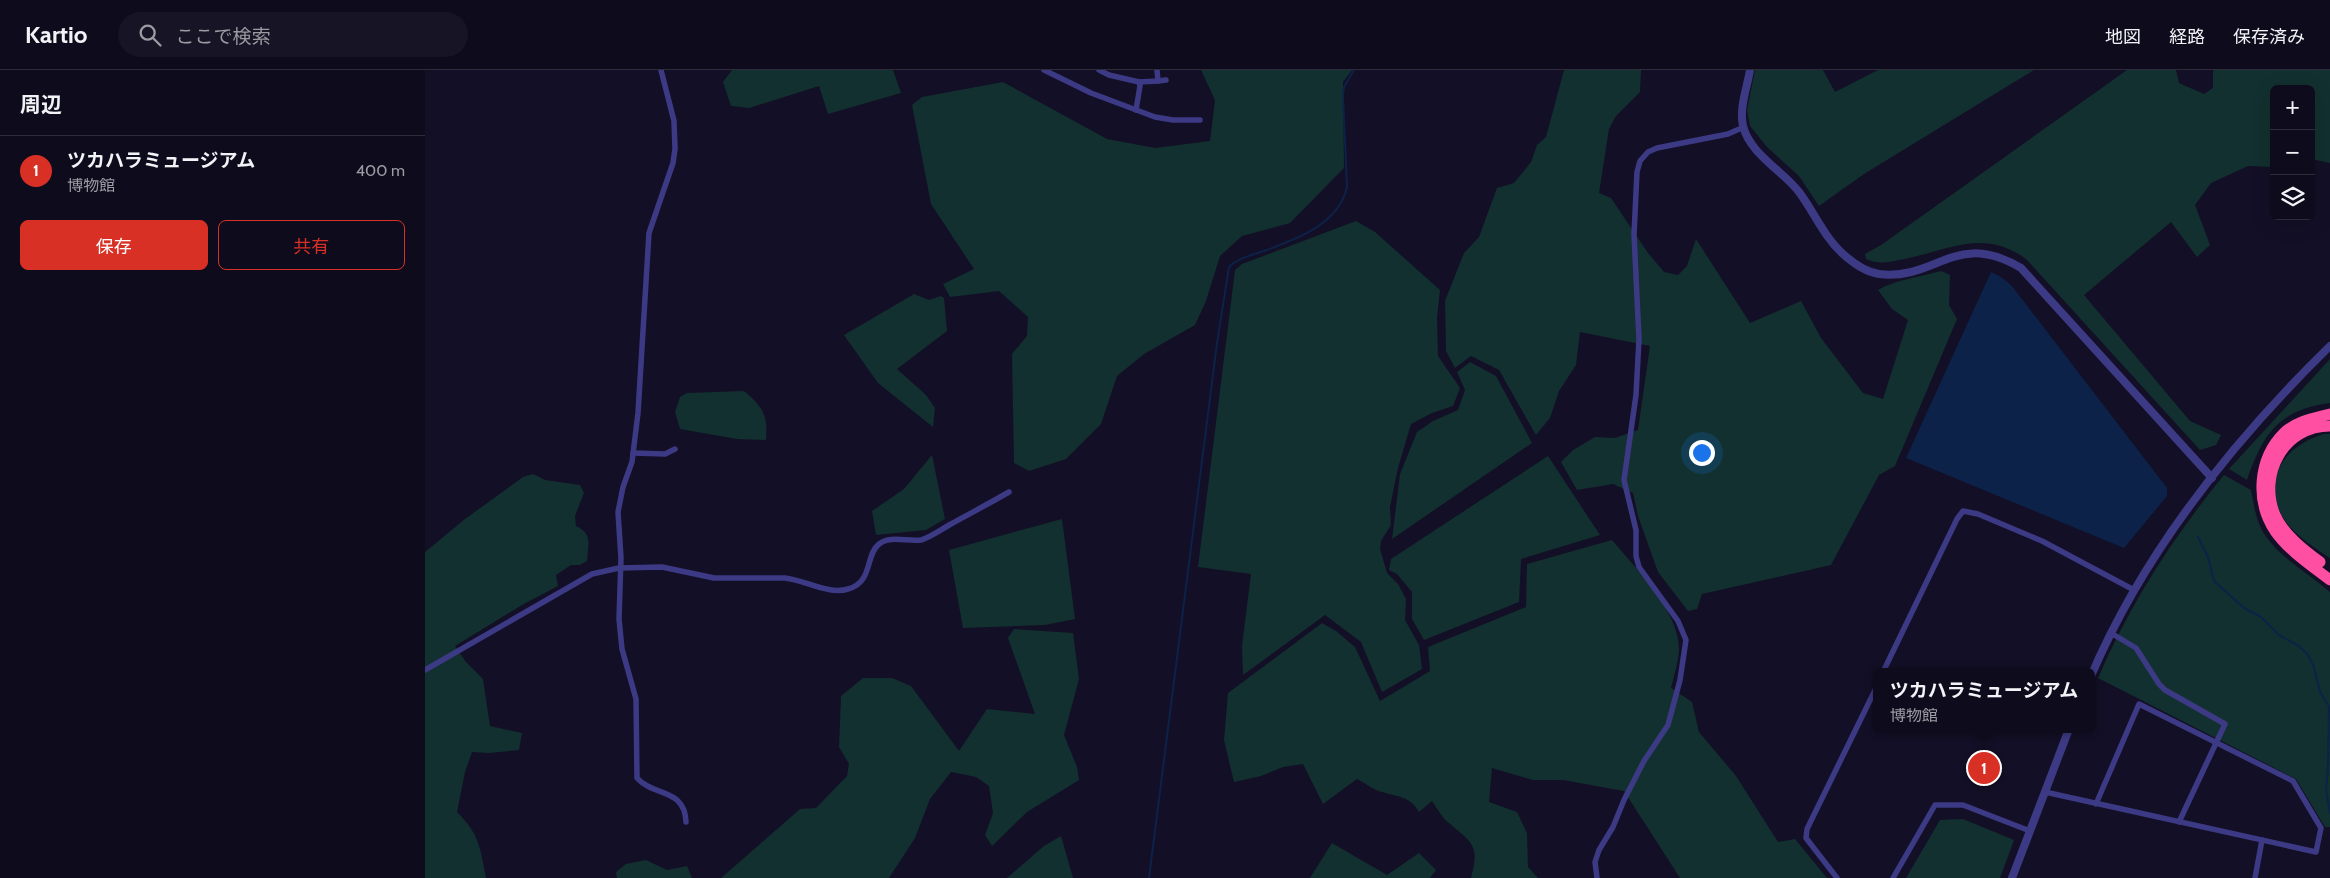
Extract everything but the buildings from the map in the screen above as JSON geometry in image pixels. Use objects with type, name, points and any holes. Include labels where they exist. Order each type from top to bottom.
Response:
[{"type":"highway","points":[[2330,414],[2305,420],[2285,432],[2271,451],[2262,474],[2262,506],[2276,532],[2299,556],[2330,580]]},
{"type":"highway","points":[[2330,426],[2319,426],[2297,435],[2282,449],[2271,470],[2268,491],[2275,515],[2287,533],[2330,570]]},
{"type":"street","points":[[661,70],[674,121],[675,149],[673,163],[649,233],[641,380],[633,453],[618,512],[621,558],[619,568],[619,619],[622,649],[636,699],[637,778],[678,800],[685,812],[686,822]]},
{"type":"street","points":[[1044,70],[1091,93],[1136,110],[1164,119],[1199,120]]},
{"type":"street","points":[[1099,70],[1109,75],[1139,82],[1166,80]]},
{"type":"street","points":[[1157,70],[1158,81]]},
{"type":"street","points":[[1750,70],[1742,112],[1743,127],[1750,141],[1760,153],[1798,191],[1841,252],[1865,270],[1880,274],[1918,269],[1968,252],[1985,253],[2004,258],[2021,268],[2212,478]]},
{"type":"street","points":[[1136,110],[1139,82]]},
{"type":"street","points":[[1597,878],[1595,862],[1599,850],[1613,827],[1624,800],[1644,762],[1668,725],[1680,680],[1686,640],[1678,620],[1639,567],[1635,556],[1635,530],[1624,480],[1636,395],[1638,348],[1634,234],[1637,172],[1640,160],[1648,152],[1657,148],[1727,134],[1743,127]]},
{"type":"street","points":[[2095,668],[2134,590],[2173,529],[2254,428],[2330,346]]},
{"type":"street","points":[[633,453],[665,454],[675,449]]},
{"type":"street","points":[[425,670],[592,574],[619,568],[662,567],[714,578],[785,578],[836,591],[850,589],[859,583],[866,574],[875,548],[881,542],[890,540],[921,540],[1009,492]]},
{"type":"street","points":[[1885,668],[1963,510],[1978,514],[2041,541],[2134,590]]},
{"type":"street","points":[[2111,633],[2136,648],[2159,684],[2165,690],[2225,724],[2179,822]]},
{"type":"street","points":[[1837,878],[1807,838],[1807,829],[1873,694]]},
{"type":"street","points":[[2045,792],[2096,804],[2316,852],[2321,828],[2293,781],[2139,704],[2096,804]]},
{"type":"street","points":[[2012,878],[2067,733]]},
{"type":"street","points":[[1893,878],[1935,805],[1963,805],[2030,831]]},
{"type":"street","points":[[2255,878],[2262,840]]},
{"type":"green space","points":[[732,70],[893,70],[901,93],[828,114],[819,86],[749,108],[731,106],[723,82]]},
{"type":"green space","points":[[1201,70],[1352,70],[1343,82],[1344,168],[1290,223],[1242,236],[1220,256],[1206,301],[1195,325],[1144,354],[1117,376],[1101,424],[1066,459],[1029,471],[1014,463],[1012,354],[1027,336],[1028,317],[999,291],[950,297],[943,284],[974,269],[931,204],[912,105],[922,97],[1003,82],[1107,139],[1155,148],[1210,141],[1215,100]]},
{"type":"green space","points":[[1564,70],[1641,70],[1640,92],[1616,116],[1609,129],[1599,193],[1611,198],[1648,253],[1664,272],[1678,275],[1687,266],[1696,239],[1750,323],[1801,301],[1821,338],[1863,393],[1883,399],[1908,320],[1892,309],[1878,290],[1901,281],[1941,271],[1950,275],[1949,305],[1957,319],[1895,466],[1879,475],[1831,565],[1702,594],[1697,609],[1688,611],[1658,572],[1638,516],[1633,493],[1613,484],[1577,490],[1561,462],[1573,450],[1595,437],[1615,438],[1638,430],[1650,346],[1580,332],[1576,365],[1559,391],[1550,418],[1536,435],[1499,370],[1471,356],[1455,368],[1446,351],[1445,301],[1464,253],[1479,237],[1497,188],[1514,183],[1531,162],[1537,145],[1546,137]]},
{"type":"green space","points":[[1755,70],[1823,70],[1835,92],[1878,70],[2034,70],[1864,174],[1819,206],[1799,176],[1767,147],[1750,126],[1747,110]]},
{"type":"green space","points":[[2127,70],[2176,70],[2179,83],[2204,94],[2213,88],[2213,70],[2330,70],[2330,163],[2315,160],[2315,85],[2270,85],[2270,167],[2248,166],[2211,183],[2195,205],[2210,245],[2197,257],[2171,222],[2084,295],[2190,421],[2221,435],[2216,445],[2200,450],[2027,260],[2011,250],[1980,243],[1964,244],[1890,262],[1874,262],[1866,259],[1865,254],[1881,245]]},
{"type":"green space","points":[[1356,221],[1375,232],[1440,290],[1437,318],[1438,356],[1460,388],[1453,406],[1432,413],[1411,424],[1398,468],[1390,507],[1391,525],[1381,541],[1380,549],[1387,573],[1398,584],[1406,599],[1405,620],[1419,645],[1422,669],[1382,692],[1361,642],[1325,615],[1243,675],[1242,646],[1251,574],[1198,567],[1235,270],[1242,264]]},
{"type":"green space","points":[[914,294],[929,300],[941,296],[944,298],[947,331],[897,369],[926,395],[935,408],[933,427],[878,383],[844,335]]},
{"type":"green space","points":[[2330,359],[2330,403],[2312,406],[2297,412],[2285,418],[2275,427],[2259,450],[2247,480],[2229,469]]},
{"type":"green space","points":[[1470,362],[1496,376],[1532,443],[1392,539],[1400,474],[1417,432],[1433,421],[1458,410],[1465,390],[1457,372]]},
{"type":"green space","points":[[744,391],[756,402],[763,412],[766,424],[766,440],[737,439],[680,429],[675,412],[680,397],[687,393]]},
{"type":"green space","points":[[2324,434],[2330,434],[2330,558],[2303,539],[2285,521],[2276,500],[2274,487],[2281,463],[2289,454],[2311,439]]},
{"type":"green space","points":[[932,455],[945,519],[926,530],[876,535],[872,511],[904,489]]},
{"type":"green space","points":[[1548,456],[1600,535],[1521,559],[1519,602],[1424,640],[1412,619],[1412,592],[1397,574],[1389,570],[1391,559]]},
{"type":"green space","points":[[533,474],[545,480],[580,485],[584,493],[575,516],[576,526],[585,532],[587,536],[587,561],[580,565],[571,565],[556,575],[558,586],[522,605],[455,646],[466,662],[483,679],[490,726],[522,733],[519,750],[489,753],[472,752],[465,772],[457,812],[475,835],[486,878],[425,878],[425,552],[465,519],[523,477]]},
{"type":"green space","points":[[2224,475],[2251,490],[2259,525],[2271,543],[2330,592],[2330,827],[2325,827],[2296,779],[2098,678],[2124,624],[2154,572],[2187,522]]},
{"type":"green space","points":[[1062,519],[1075,619],[1045,625],[963,628],[949,550]]},
{"type":"green space","points":[[1612,540],[1655,591],[1672,621],[1679,650],[1671,688],[1692,702],[1699,732],[1736,776],[1778,842],[1795,839],[1827,878],[1680,878],[1624,791],[1563,780],[1533,780],[1492,768],[1489,802],[1517,812],[1527,833],[1528,867],[1538,878],[1471,878],[1475,858],[1472,845],[1444,818],[1432,801],[1419,812],[1408,800],[1375,790],[1357,779],[1323,804],[1303,764],[1283,767],[1261,776],[1234,782],[1224,740],[1228,693],[1322,623],[1336,631],[1355,647],[1380,701],[1430,671],[1428,647],[1526,607],[1527,564]]},
{"type":"green space","points":[[1014,629],[1073,633],[1079,679],[1064,735],[1077,767],[1079,780],[1027,812],[992,846],[985,835],[993,813],[989,786],[976,777],[951,772],[930,799],[915,838],[889,878],[721,878],[800,809],[816,808],[847,776],[849,764],[839,747],[841,696],[863,678],[892,678],[911,686],[959,751],[987,709],[1035,714],[1008,638]]},
{"type":"green space","points":[[1963,819],[2014,840],[2000,878],[1906,878],[1940,820]]},
{"type":"green space","points":[[1061,836],[1073,878],[1007,878],[1044,846]]},
{"type":"green space","points":[[1332,843],[1387,875],[1419,853],[1436,870],[1430,878],[1310,878]]},
{"type":"green space","points":[[646,860],[667,870],[687,866],[692,878],[617,878],[616,872],[626,864]]},
{"type":"water","points":[[1991,272],[2012,286],[2167,488],[2167,496],[2124,548],[1906,458]]},
{"type":"waterway","points":[[1149,878],[1217,343],[1229,267],[1241,259],[1290,241],[1315,228],[1335,211],[1342,200],[1347,187],[1343,96],[1344,87],[1354,70]]},
{"type":"waterway","points":[[2198,537],[2208,557],[2214,581],[2244,608],[2261,617],[2279,635],[2299,646],[2308,655],[2314,667],[2320,692],[2329,706],[2326,790],[2330,813]]},
{"type":"place","name":"ツカハラミュージアム","points":[[1984,768]]}]
